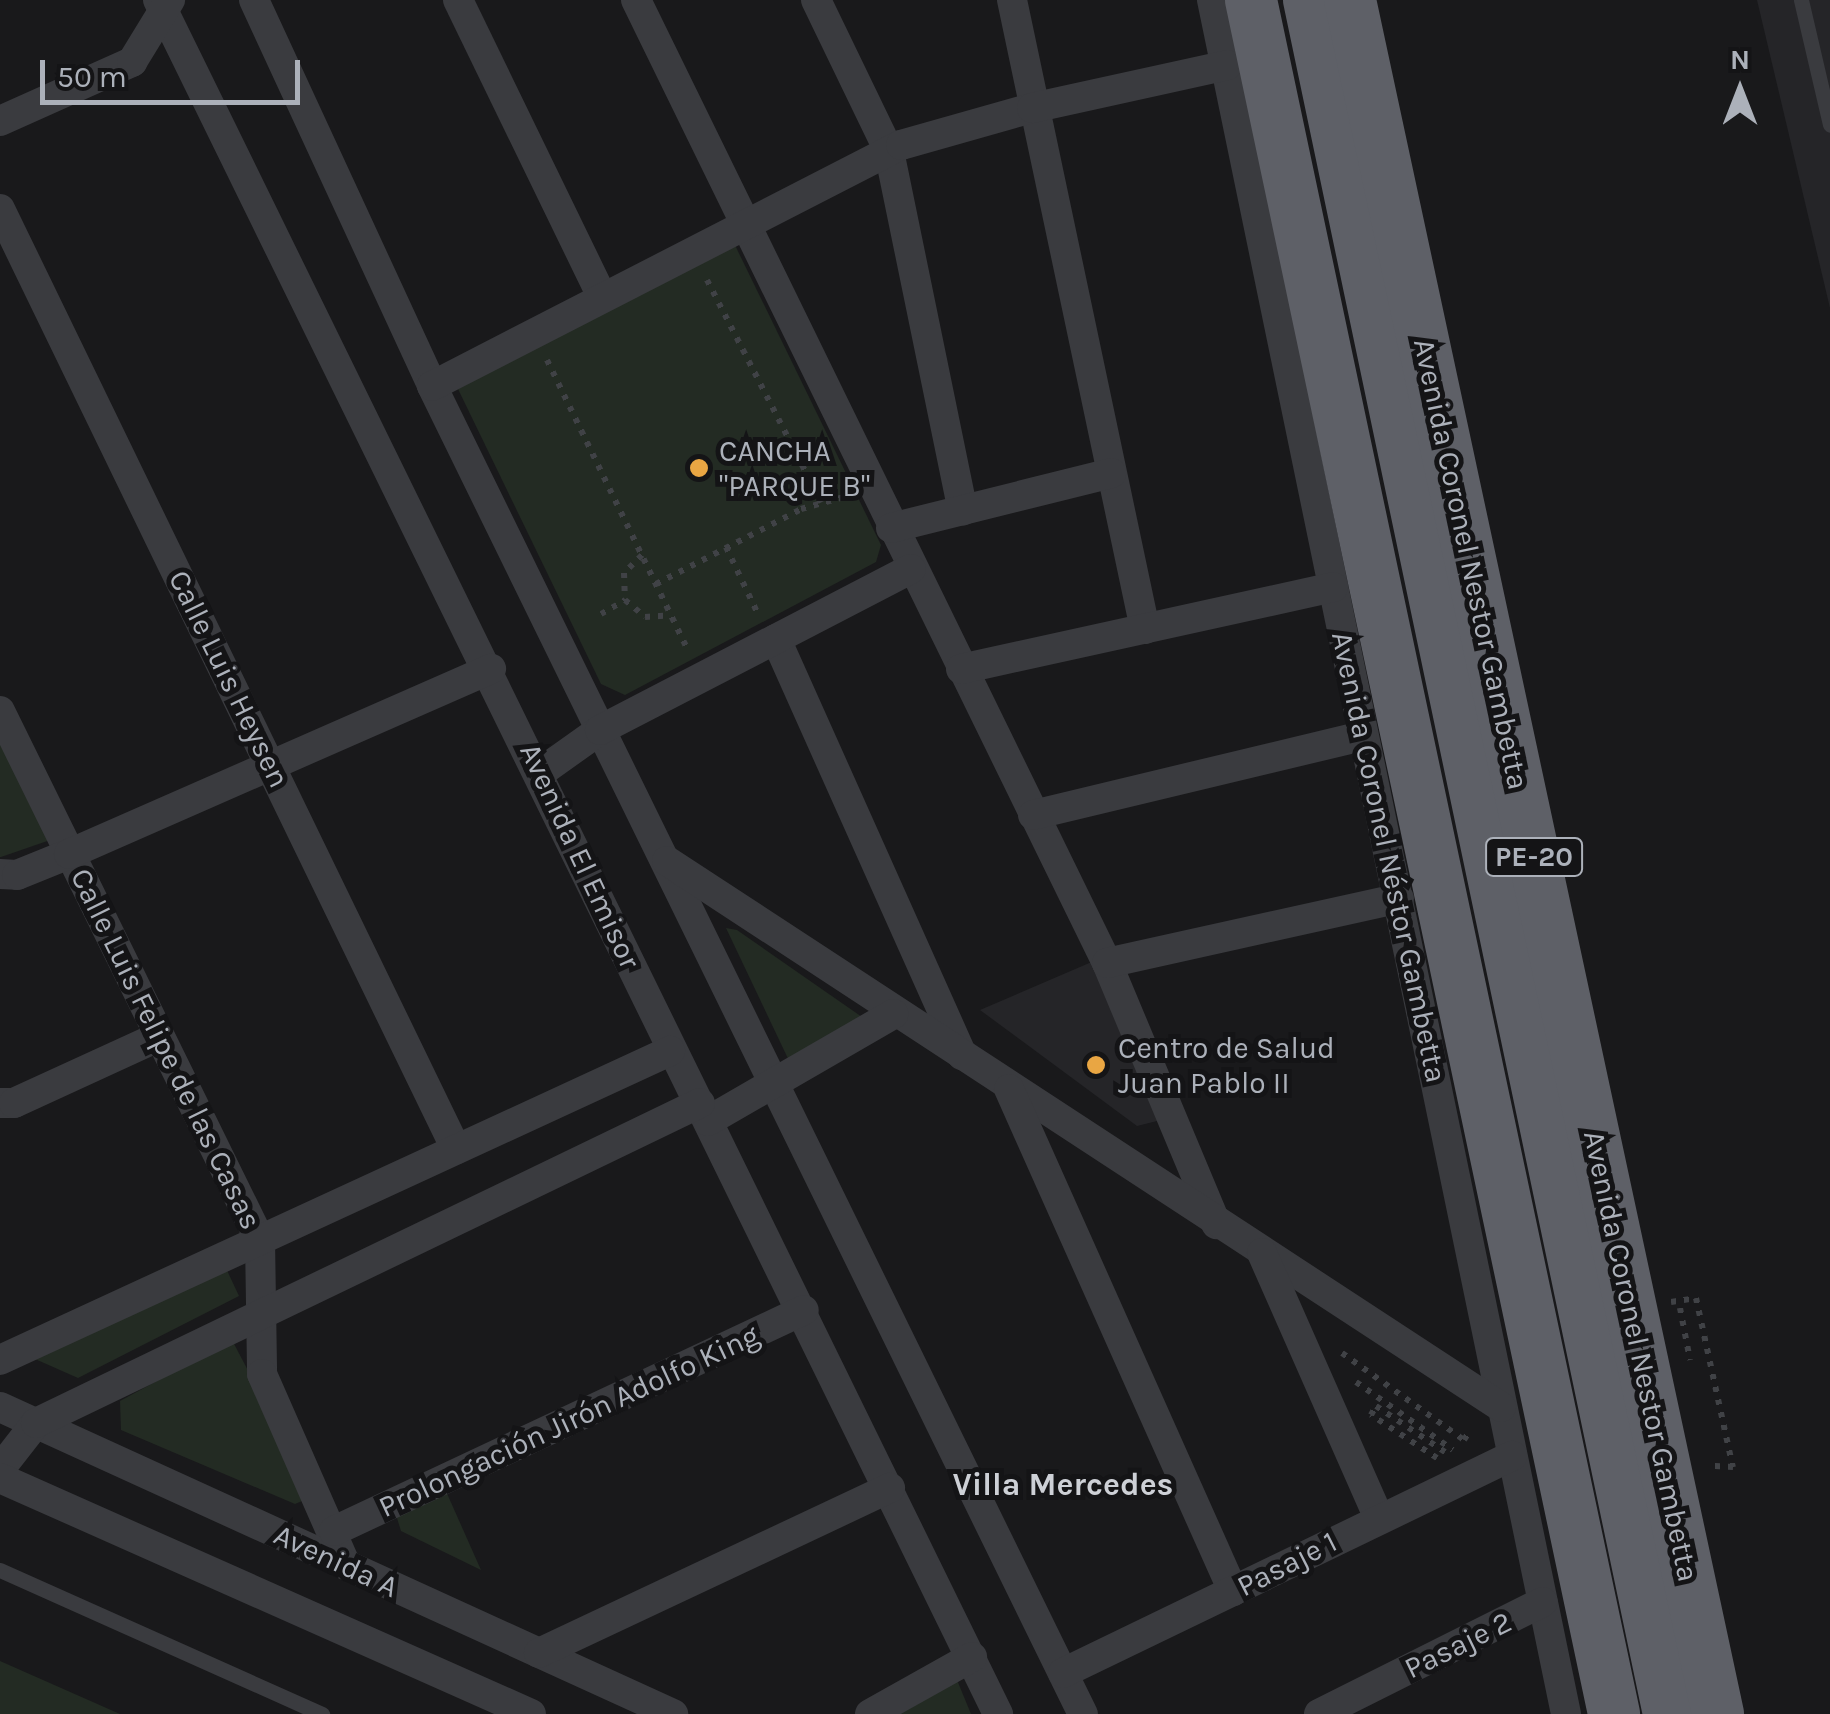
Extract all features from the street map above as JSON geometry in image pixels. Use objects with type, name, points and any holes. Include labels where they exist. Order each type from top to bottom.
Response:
[{"type":"highway","name":"PE-20","points":[[1251,0],[1552,1405],[1614,1714]]},
{"type":"highway","points":[[1309,0],[1669,1714]]},
{"type":"highway","name":"Avenida Coronel Nestor Gambetta","points":[[1350,0],[1718,1714]]},
{"type":"street","points":[[254,0],[432,386],[778,1085],[1082,1714]]},
{"type":"street","points":[[458,0],[602,296]]},
{"type":"street","points":[[636,0],[910,569],[1106,963],[1216,1224]]},
{"type":"street","points":[[816,0],[889,151],[963,510]]},
{"type":"street","points":[[1012,0],[1144,629]]},
{"type":"street","name":"Avenida Coronel Néstor Gambetta","points":[[1212,0],[1566,1714]]},
{"type":"street","points":[[0,120],[132,62],[164,5]]},
{"type":"street","name":"Avenida El Emisor","points":[[164,5],[491,668],[670,1051],[804,1310],[998,1714]]},
{"type":"street","points":[[432,386],[743,221],[889,151],[1032,108],[1227,65]]},
{"type":"street","name":"Calle Luis Heysen","points":[[0,209],[456,1149]]},
{"type":"street","points":[[891,528],[1111,474]]},
{"type":"street","points":[[541,772],[600,730],[768,627],[910,569]]},
{"type":"street","points":[[960,669],[1333,587]]},
{"type":"street","points":[[768,627],[962,1055]]},
{"type":"street","points":[[0,874],[17,875],[69,854],[491,668]]},
{"type":"street","name":"Calle Luis Felipe de las Casas","points":[[0,710],[260,1240],[262,1374],[346,1565]]},
{"type":"street","points":[[1033,814],[1362,736]]},
{"type":"street","points":[[666,860],[894,1014],[1501,1408]]},
{"type":"street","points":[[1106,963],[1398,898]]},
{"type":"street","points":[[0,1469],[36,1423],[704,1112],[778,1085],[894,1014]]},
{"type":"street","points":[[0,1103],[14,1103],[158,1037]]},
{"type":"street","points":[[0,1360],[670,1051]]},
{"type":"street","points":[[1010,1089],[1233,1591]]},
{"type":"street","points":[[1262,1253],[1379,1518]]},
{"type":"street","name":"Prolongación Jirón Adolfo King","points":[[334,1531],[804,1310]]},
{"type":"street","name":"Avenida A","points":[[0,1407],[673,1714]]},
{"type":"street","name":"Pasaje 1","points":[[1063,1673],[1512,1456]]},
{"type":"street","name":"Avenida A","points":[[0,1478],[530,1714]]},
{"type":"street","points":[[539,1653],[890,1488]]},
{"type":"street","name":"Pasaje 2","points":[[1319,1714],[1544,1602]]},
{"type":"street","points":[[870,1714],[972,1657]]},
{"type":"lane","points":[[1801,0],[1830,125]]},
{"type":"lane","points":[[0,1570],[322,1714]]},
{"type":"path","points":[[700,266],[821,502]]},
{"type":"path","points":[[540,345],[688,651]]},
{"type":"path","points":[[656,584],[821,502],[850,496]]},
{"type":"path","points":[[726,547],[768,627]]},
{"type":"path","points":[[642,555],[624,573],[625,600],[644,617],[671,615]]},
{"type":"path","points":[[602,614],[625,600]]},
{"type":"path","points":[[1668,1303],[1696,1298],[1733,1467],[1711,1468],[1708,1450]]},
{"type":"path","points":[[1680,1308],[1694,1379]]},
{"type":"path","points":[[1328,1344],[1464,1440],[1469,1432]]},
{"type":"path","points":[[1349,1377],[1455,1447],[1450,1456],[1376,1406],[1371,1416],[1442,1461],[1425,1469]]},
{"type":"shaded area","points":[[1757,0],[1830,0],[1830,308]]},
{"type":"shaded area","points":[[732,239],[881,545],[876,562],[625,695],[601,684],[458,389]]},
{"type":"shaded area","points":[[0,723],[56,838],[1,857],[0,857]]},
{"type":"shaded area","points":[[726,928],[737,930],[862,1017],[792,1067]]},
{"type":"shaded area","name":"Centro de Salud Juan Pablo II","points":[[1094,961],[1161,1120],[1137,1126],[980,1010]]},
{"type":"shaded area","points":[[224,1264],[239,1296],[78,1378],[35,1359]]},
{"type":"shaded area","points":[[232,1340],[314,1496],[295,1504],[121,1430],[120,1401]]},
{"type":"shaded area","points":[[445,1489],[481,1570],[401,1531],[396,1515]]},
{"type":"shaded area","points":[[0,1661],[120,1714],[0,1714]]},
{"type":"shaded area","points":[[957,1680],[971,1714],[891,1714]]},
{"type":"place","name":"CANCHA \"PARQUE B\"","points":[[699,468]]},
{"type":"place","name":"Centro de Salud Juan Pablo II","points":[[1096,1065]]},
{"type":"district","name":"Villa Mercedes","points":[[1063,1485]]}]
